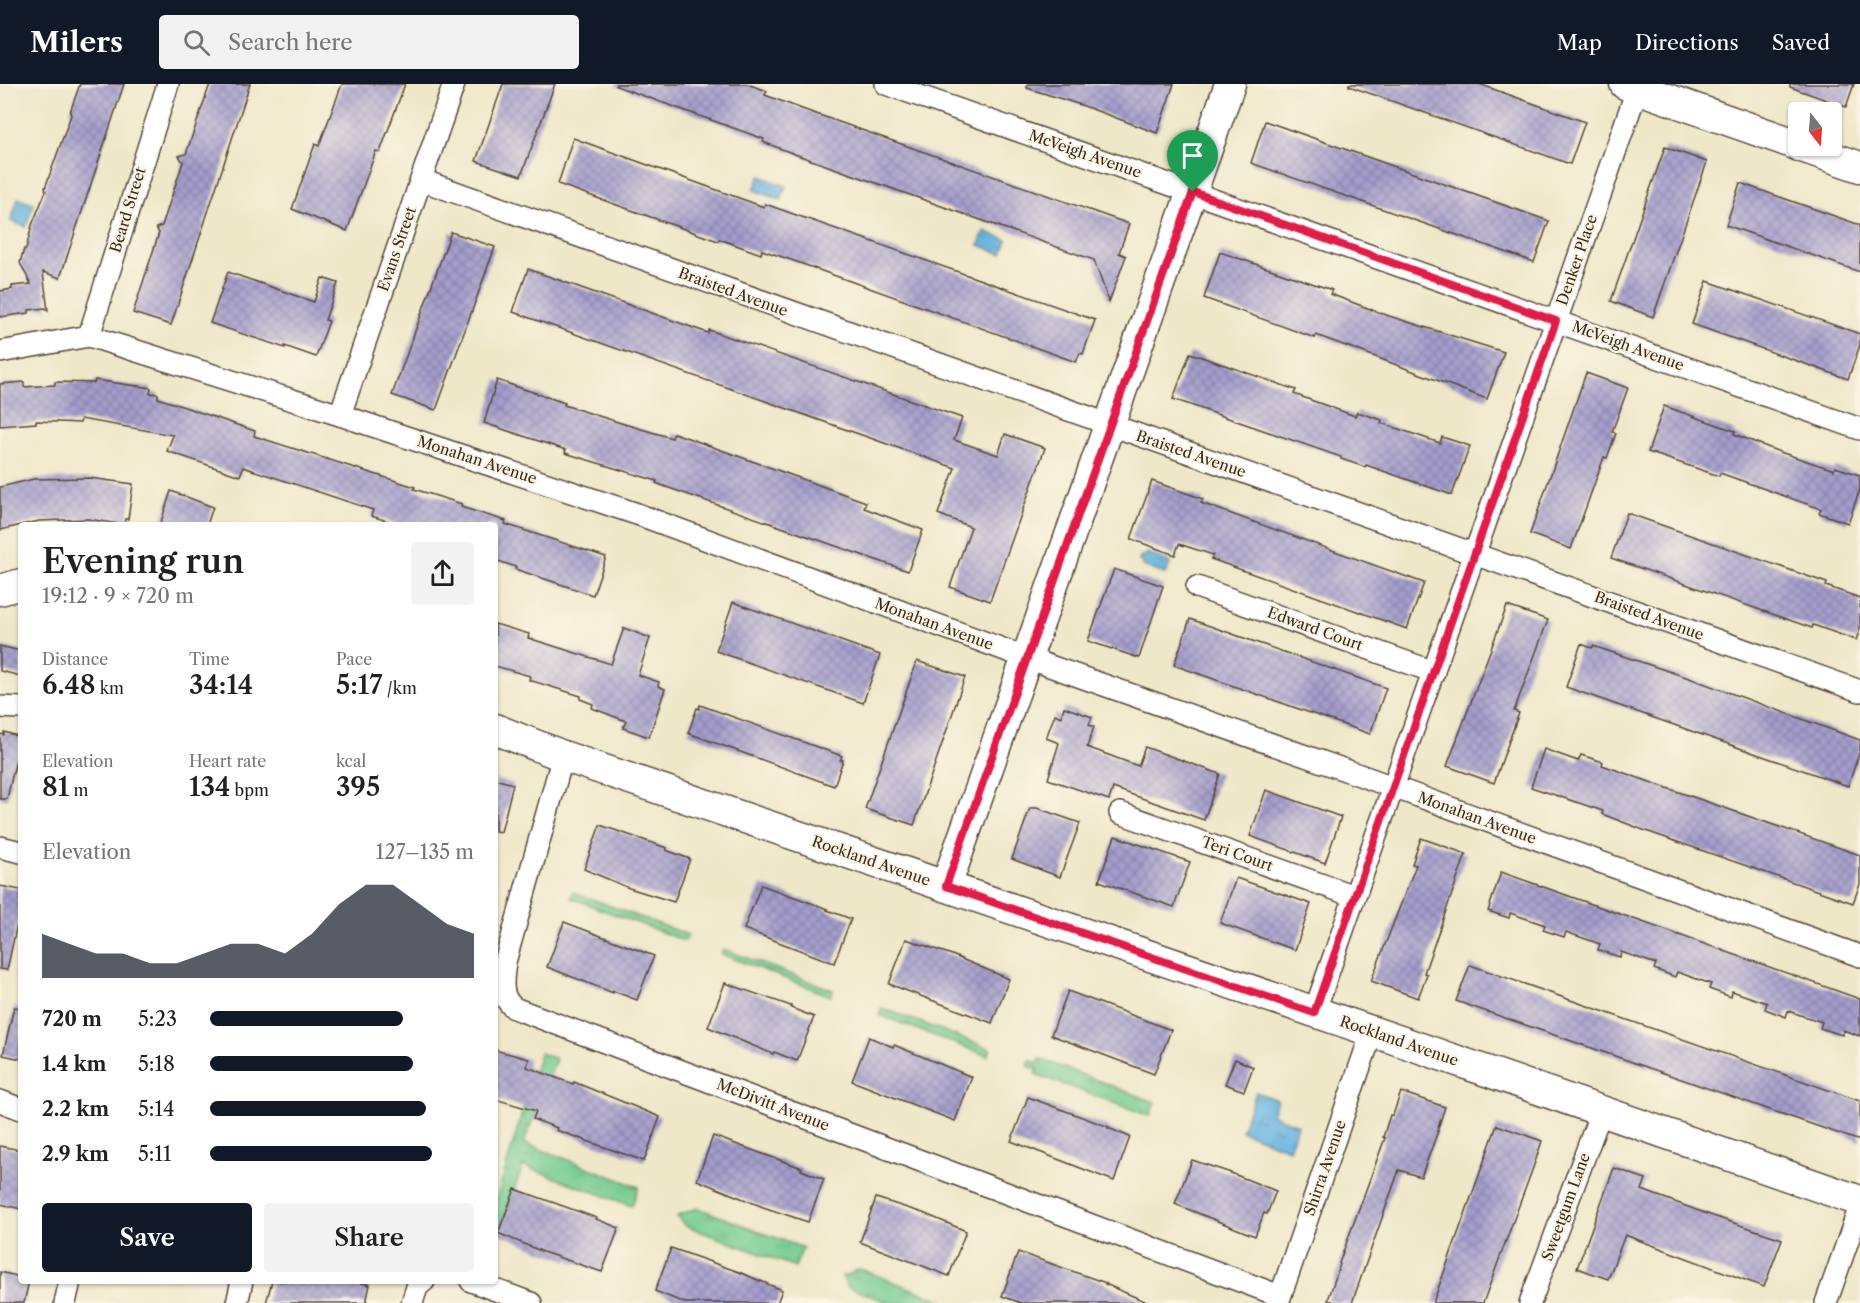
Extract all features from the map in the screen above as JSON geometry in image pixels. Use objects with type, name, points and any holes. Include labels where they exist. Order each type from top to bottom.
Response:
[{"type":"street","name":"Beard Street","points":[[89,336],[168,84]]},
{"type":"street","name":"Evans Street","points":[[340,415],[454,84]]},
{"type":"street","name":"McVeigh Avenue","points":[[886,84],[1860,429]]},
{"type":"street","points":[[946,886],[1230,84]]},
{"type":"street","points":[[1634,85],[1788,141]]},
{"type":"street","name":"Denker Place","points":[[1314,1013],[1556,321],[1634,85]]},
{"type":"street","points":[[1830,156],[1860,167]]},
{"type":"street","name":"Braisted Avenue","points":[[420,180],[1860,691]]},
{"type":"street","name":"Monahan Avenue","points":[[0,352],[89,336],[340,415],[637,514],[1027,658],[1860,956]]},
{"type":"street","points":[[0,591],[18,585]]},
{"type":"street","name":"Edward Court","points":[[1197,587],[1434,672]]},
{"type":"street","points":[[0,707],[18,708]]},
{"type":"street","name":"Rockland Avenue","points":[[498,730],[563,756],[1860,1201]]},
{"type":"street","name":"McDivitt Avenue","points":[[563,756],[500,961],[503,995],[507,1003],[514,1008],[1279,1300]]},
{"type":"street","name":"Teri Court","points":[[1120,813],[1354,896]]},
{"type":"street","points":[[0,847],[18,851]]},
{"type":"street","name":"Shirra Avenue","points":[[1279,1300],[1372,1032]]},
{"type":"street","points":[[0,1101],[18,1108]]},
{"type":"street","name":"Sweetgum Lane","points":[[1538,1301],[1601,1112]]},
{"type":"street","points":[[1826,1303],[1860,1206]]},
{"type":"street","points":[[65,1303],[69,1284]]},
{"type":"street","points":[[237,1303],[241,1284]]},
{"type":"street","points":[[412,1303],[417,1287],[420,1284]]},
{"type":"street","points":[[479,1284],[531,1303]]},
{"type":"green space","points":[[573,892],[688,935],[685,941],[571,898]]},
{"type":"green space","points":[[723,949],[833,990],[831,996],[721,954]]},
{"type":"green space","points":[[882,1008],[991,1049],[988,1056],[879,1015]]},
{"type":"green space","points":[[540,1053],[556,1059],[524,1143],[639,1187],[632,1206],[523,1166],[498,1233],[498,1194]]},
{"type":"green space","points":[[1040,1059],[1155,1102],[1150,1116],[1035,1074],[1037,1069],[1028,1066],[1030,1060],[1039,1063]]},
{"type":"green space","points":[[698,1208],[803,1248],[795,1267],[686,1226],[677,1217]]},
{"type":"green space","points":[[860,1269],[944,1301],[944,1303],[889,1303],[848,1287],[842,1276]]},
{"type":"water","points":[[760,176],[786,186],[781,200],[754,190]]},
{"type":"water","points":[[18,198],[34,203],[26,227],[11,221]]},
{"type":"water","points":[[984,231],[1007,240],[1002,254],[979,245]]},
{"type":"water","points":[[1147,553],[1168,561],[1170,564],[1166,573],[1143,566],[1139,561],[1141,556],[1144,557]]},
{"type":"water","points":[[1256,1092],[1277,1100],[1272,1115],[1298,1125],[1289,1149],[1241,1131]]},
{"type":"building","points":[[80,84],[124,84],[60,278],[43,272],[48,311],[45,308],[29,310],[29,313],[0,317],[0,291],[12,289],[12,286],[31,284],[20,263]]},
{"type":"building","points":[[210,84],[250,84],[171,325],[133,313],[159,233],[156,228],[162,226],[183,162],[179,156],[186,154]]},
{"type":"building","points":[[342,84],[405,84],[380,152],[376,151],[347,231],[292,209],[315,144],[319,146]]},
{"type":"building","points":[[503,84],[555,84],[521,176],[476,161]]},
{"type":"building","points":[[616,84],[747,84],[767,91],[765,95],[802,109],[1129,224],[1119,253],[1126,256],[1109,302],[1094,260],[800,156],[763,142],[764,139],[616,86]]},
{"type":"building","points":[[1028,84],[1174,84],[1157,133],[1027,88]]},
{"type":"building","points":[[1349,84],[1479,84],[1585,122],[1570,164],[1349,86]]},
{"type":"building","points":[[1790,84],[1854,84],[1846,107],[1842,106],[1842,102],[1832,102],[1790,87]]},
{"type":"building","points":[[1265,121],[1549,221],[1534,262],[1251,163]]},
{"type":"building","points":[[573,138],[764,207],[765,204],[1095,320],[1083,354],[1080,353],[1076,362],[762,250],[761,254],[719,239],[718,241],[558,184]]},
{"type":"building","points":[[1665,147],[1707,162],[1653,317],[1611,301]]},
{"type":"building","points":[[1740,183],[1860,225],[1860,272],[1726,225]]},
{"type":"building","points":[[451,232],[495,247],[436,410],[392,395]]},
{"type":"building","points":[[1220,252],[1332,290],[1330,294],[1389,316],[1504,352],[1487,399],[1316,335],[1315,338],[1204,298]]},
{"type":"building","points":[[528,269],[708,333],[709,330],[962,418],[954,440],[998,455],[1005,434],[1045,448],[990,601],[950,587],[971,527],[938,514],[955,468],[513,312]]},
{"type":"building","points":[[228,272],[314,302],[322,278],[338,283],[325,320],[329,321],[316,357],[210,323]]},
{"type":"building","points":[[1707,281],[1860,334],[1860,345],[1848,379],[1692,324]]},
{"type":"building","points":[[1190,353],[1296,390],[1294,394],[1355,416],[1357,412],[1382,420],[1381,423],[1440,443],[1442,437],[1470,446],[1452,495],[1366,465],[1365,467],[1341,459],[1341,457],[1173,399]]},
{"type":"building","points":[[1586,373],[1628,388],[1612,432],[1616,433],[1607,458],[1604,457],[1571,549],[1530,534]]},
{"type":"building","points":[[95,380],[151,388],[150,393],[158,394],[158,398],[255,431],[254,436],[415,487],[414,489],[462,504],[461,507],[506,521],[505,524],[606,557],[593,595],[515,569],[516,567],[498,561],[498,522],[391,522],[371,516],[373,510],[243,467],[240,476],[167,451],[173,435],[81,419],[80,423],[36,421],[36,423],[0,426],[0,384],[24,382],[24,387],[55,385],[55,382],[94,383]]},
{"type":"building","points":[[497,380],[621,423],[672,438],[674,433],[866,502],[864,508],[923,530],[908,571],[669,488],[656,483],[657,481],[565,453],[566,450],[484,423]]},
{"type":"building","points":[[1664,406],[1735,431],[1734,434],[1777,451],[1834,470],[1835,467],[1860,475],[1860,489],[1848,523],[1819,513],[1821,509],[1720,473],[1719,476],[1648,452]]},
{"type":"building","points":[[90,478],[133,484],[128,519],[125,519],[124,522],[88,519],[18,522],[18,526],[0,530],[0,487],[34,479]]},
{"type":"building","points":[[1152,481],[1203,499],[1201,503],[1424,583],[1407,629],[1211,559],[1213,555],[1179,544],[1175,555],[1131,539]]},
{"type":"building","points":[[171,491],[213,507],[208,522],[161,522]]},
{"type":"building","points":[[1627,513],[1827,583],[1826,586],[1860,598],[1860,629],[1856,640],[1813,625],[1812,628],[1611,558]]},
{"type":"building","points":[[1114,569],[1163,586],[1139,658],[1088,641]]},
{"type":"building","points":[[733,602],[880,655],[863,703],[716,651]]},
{"type":"building","points":[[1507,606],[1548,620],[1514,711],[1519,713],[1494,783],[1447,766]]},
{"type":"building","points":[[1190,619],[1386,688],[1370,734],[1174,665]]},
{"type":"building","points":[[498,625],[529,634],[528,638],[611,664],[624,628],[650,638],[638,675],[659,682],[658,686],[665,689],[649,737],[623,728],[626,721],[592,708],[593,704],[580,699],[581,696],[529,680],[530,676],[498,667]]},
{"type":"building","points":[[1581,644],[1689,678],[1860,740],[1860,751],[1848,786],[1566,687]]},
{"type":"building","points":[[0,646],[18,650],[18,675],[0,671]]},
{"type":"building","points":[[917,661],[965,677],[914,825],[865,809]]},
{"type":"building","points":[[700,705],[842,756],[840,760],[843,760],[834,786],[688,733]]},
{"type":"building","points":[[1064,707],[1092,717],[1089,725],[1094,727],[1087,747],[1138,766],[1145,747],[1220,774],[1204,820],[1113,788],[1109,800],[1048,779],[1059,743],[1046,738],[1055,714],[1061,717]]},
{"type":"building","points":[[4,732],[18,736],[18,750],[7,799],[0,799],[0,734],[4,735]]},
{"type":"building","points":[[1544,749],[1578,761],[1581,755],[1603,762],[1602,765],[1860,855],[1860,884],[1853,903],[1646,831],[1602,814],[1603,811],[1531,787]]},
{"type":"building","points":[[498,780],[513,784],[501,832],[498,832]]},
{"type":"building","points":[[1266,790],[1341,817],[1325,863],[1250,836]]},
{"type":"building","points":[[1030,808],[1037,808],[1080,823],[1060,877],[1012,859]]},
{"type":"building","points":[[600,825],[667,848],[666,850],[690,859],[674,902],[629,888],[584,869]]},
{"type":"building","points":[[1115,836],[1190,862],[1174,907],[1099,881]]},
{"type":"building","points":[[1421,838],[1466,854],[1424,973],[1427,974],[1418,998],[1371,981],[1416,865],[1412,864]]},
{"type":"building","points":[[1501,872],[1860,999],[1860,1036],[1843,1030],[1842,1035],[1820,1028],[1822,1022],[1788,1011],[1786,1017],[1765,1009],[1767,1003],[1732,991],[1731,997],[1709,989],[1711,984],[1677,972],[1675,977],[1654,969],[1656,964],[1621,952],[1620,957],[1598,950],[1600,944],[1566,932],[1564,937],[1543,930],[1545,925],[1510,913],[1509,918],[1488,911]]},
{"type":"building","points":[[1236,878],[1311,904],[1295,950],[1220,923]]},
{"type":"building","points":[[761,885],[851,919],[834,963],[744,929]]},
{"type":"building","points":[[0,886],[18,889],[18,920],[7,970],[0,969]]},
{"type":"building","points":[[564,922],[654,956],[637,1000],[547,967]]},
{"type":"building","points":[[906,939],[1009,979],[992,1023],[889,984]]},
{"type":"building","points":[[1470,965],[1860,1101],[1860,1141],[1456,1001]]},
{"type":"building","points":[[725,983],[791,1006],[791,1008],[814,1017],[797,1061],[774,1052],[773,1054],[708,1027]]},
{"type":"building","points":[[1068,991],[1171,1030],[1154,1074],[1051,1035]]},
{"type":"building","points":[[14,1007],[18,1008],[18,1058],[3,1055]]},
{"type":"building","points":[[869,1037],[972,1077],[955,1121],[852,1081]]},
{"type":"building","points":[[498,1051],[529,1059],[527,1067],[573,1084],[574,1082],[660,1117],[644,1161],[556,1130],[557,1128],[533,1119],[536,1111],[498,1100]]},
{"type":"building","points":[[1235,1059],[1253,1067],[1244,1091],[1225,1084]]},
{"type":"building","points":[[1401,1092],[1445,1107],[1438,1131],[1421,1177],[1399,1170],[1352,1303],[1337,1303],[1328,1300],[1339,1263],[1385,1138],[1383,1137],[1390,1115],[1393,1115]]},
{"type":"building","points":[[1028,1097],[1130,1137],[1114,1181],[1011,1141]]},
{"type":"building","points":[[1497,1125],[1542,1141],[1534,1165],[1483,1303],[1433,1303]]},
{"type":"building","points":[[713,1136],[802,1168],[801,1170],[824,1179],[808,1222],[763,1207],[697,1180]]},
{"type":"building","points":[[0,1146],[18,1149],[18,1208],[0,1204]]},
{"type":"building","points":[[1192,1160],[1276,1191],[1255,1236],[1175,1204]]},
{"type":"building","points":[[1614,1168],[1646,1179],[1642,1190],[1782,1239],[1764,1287],[1625,1235],[1608,1279],[1577,1268]]},
{"type":"building","points":[[515,1189],[619,1228],[602,1272],[543,1252],[498,1233]]},
{"type":"building","points":[[876,1198],[923,1213],[966,1231],[949,1276],[860,1242]]},
{"type":"building","points":[[671,1248],[782,1290],[777,1303],[685,1303],[655,1291]]},
{"type":"building","points":[[1018,1252],[1106,1283],[1149,1303],[1021,1303],[1002,1296]]},
{"type":"building","points":[[0,1272],[18,1276],[18,1284],[28,1284],[24,1303],[0,1303]]},
{"type":"building","points":[[271,1284],[370,1285],[366,1303],[266,1303]]},
{"type":"route","points":[[1193,192],[1556,321],[1314,1013],[946,886],[1193,192]]}]
